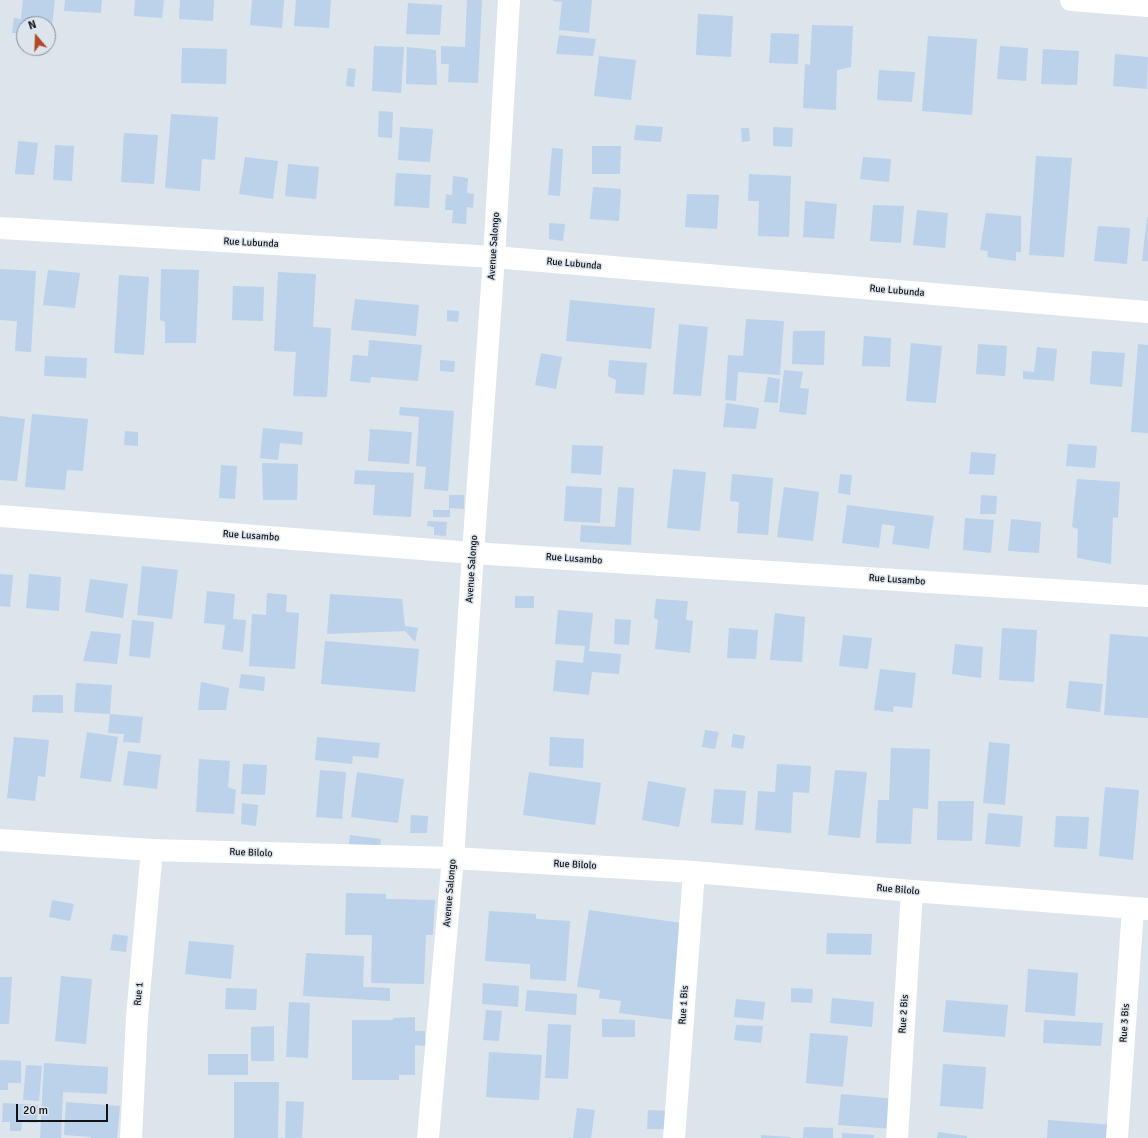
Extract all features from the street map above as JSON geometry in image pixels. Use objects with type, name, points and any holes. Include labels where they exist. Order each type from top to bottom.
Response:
[{"type":"street","name":"Avenue Salongo","points":[[428,1138],[453,858],[494,257],[509,0]]},
{"type":"street","points":[[1071,0],[1148,6]]},
{"type":"street","name":"Rue Lubunda","points":[[0,228],[494,257],[1148,312]]},
{"type":"street","name":"Rue Lusambo","points":[[0,516],[473,553],[1148,596]]},
{"type":"street","name":"Rue Bilolo","points":[[0,840],[152,850],[453,858],[694,872],[912,891],[1140,908]]},
{"type":"street","name":"Rue 1","points":[[131,1138],[138,1017],[152,850]]},
{"type":"street","name":"Rue 1 Bis","points":[[674,1138],[694,872]]},
{"type":"street","name":"Rue 2 Bis","points":[[897,1138],[912,891]]},
{"type":"street","name":"Rue 3 Bis","points":[[1117,1138],[1140,908]]},
{"type":"building","points":[[23,0],[55,0],[53,16],[21,16]]},
{"type":"building","points":[[65,0],[102,0],[101,13],[64,11]]},
{"type":"building","points":[[135,0],[164,0],[162,18],[134,16]]},
{"type":"building","points":[[180,0],[214,0],[213,21],[179,19]]},
{"type":"building","points":[[252,0],[284,0],[282,28],[250,25]]},
{"type":"building","points":[[296,0],[331,0],[329,28],[294,26]]},
{"type":"building","points":[[467,0],[482,0],[478,83],[448,82],[449,64],[441,64],[441,46],[465,47]]},
{"type":"building","points":[[553,0],[592,0],[589,33],[559,30],[562,2]]},
{"type":"building","points":[[408,3],[442,5],[440,35],[406,34]]},
{"type":"building","points":[[698,14],[733,16],[731,57],[696,55]]},
{"type":"building","points":[[14,18],[16,18],[16,33],[12,33]]},
{"type":"building","points":[[812,25],[853,26],[851,67],[837,70],[836,110],[803,108],[805,64],[810,65]]},
{"type":"building","points":[[771,33],[799,34],[798,64],[769,63]]},
{"type":"building","points":[[559,35],[596,39],[593,56],[556,54]]},
{"type":"building","points":[[928,36],[977,39],[972,115],[922,111]]},
{"type":"building","points":[[374,46],[404,47],[401,93],[372,91]]},
{"type":"building","points":[[1000,46],[1028,48],[1026,81],[997,79]]},
{"type":"building","points":[[407,47],[436,50],[437,85],[406,84]]},
{"type":"building","points":[[182,48],[227,49],[226,84],[181,83]]},
{"type":"building","points":[[1043,49],[1079,51],[1077,85],[1041,84]]},
{"type":"building","points":[[1115,54],[1148,57],[1147,89],[1113,86]]},
{"type":"building","points":[[599,56],[636,60],[631,100],[594,96]]},
{"type":"building","points":[[348,68],[356,69],[354,87],[346,86]]},
{"type":"building","points":[[879,70],[915,72],[912,102],[877,100]]},
{"type":"building","points":[[379,111],[393,112],[392,138],[378,137]]},
{"type":"building","points":[[171,114],[218,117],[215,160],[202,159],[200,191],[165,188]]},
{"type":"building","points":[[636,125],[663,127],[661,142],[634,140]]},
{"type":"building","points":[[400,127],[433,129],[430,162],[398,160]]},
{"type":"building","points":[[773,127],[793,128],[792,147],[773,146]]},
{"type":"building","points":[[741,128],[749,128],[750,141],[742,142]]},
{"type":"building","points":[[124,133],[158,135],[154,184],[121,182]]},
{"type":"building","points":[[18,141],[38,143],[34,175],[15,174]]},
{"type":"building","points":[[55,145],[74,146],[72,181],[53,180]]},
{"type":"building","points":[[592,146],[621,146],[620,174],[592,174]]},
{"type":"building","points":[[552,148],[563,149],[560,196],[548,195]]},
{"type":"building","points":[[1036,156],[1072,158],[1064,257],[1029,255]]},
{"type":"building","points":[[245,157],[278,161],[273,199],[239,194]]},
{"type":"building","points":[[863,157],[891,159],[889,182],[860,179]]},
{"type":"building","points":[[288,164],[319,167],[316,199],[285,196]]},
{"type":"building","points":[[396,173],[431,175],[429,208],[394,206]]},
{"type":"building","points":[[749,174],[791,176],[789,237],[758,236],[759,201],[748,201]]},
{"type":"building","points":[[453,176],[468,178],[467,193],[474,194],[473,208],[467,207],[466,224],[452,223],[453,210],[445,210],[446,194],[452,195]]},
{"type":"building","points":[[593,187],[621,189],[619,221],[590,219]]},
{"type":"building","points":[[687,194],[719,195],[717,229],[685,227]]},
{"type":"building","points":[[805,201],[837,204],[834,239],[803,237]]},
{"type":"building","points":[[873,205],[904,206],[901,243],[870,241]]},
{"type":"building","points":[[917,210],[948,213],[945,248],[913,245]]},
{"type":"building","points":[[986,213],[1021,216],[1021,252],[1016,252],[1016,261],[987,257],[988,251],[980,250]]},
{"type":"building","points":[[1147,217],[1148,261],[1142,261]]},
{"type":"building","points":[[549,223],[565,224],[563,241],[549,239]]},
{"type":"building","points":[[1098,226],[1130,228],[1127,264],[1094,261]]},
{"type":"building","points":[[0,269],[36,271],[31,352],[15,351],[17,321],[0,320]]},
{"type":"building","points":[[161,269],[199,270],[196,343],[165,343],[165,322],[160,320]]},
{"type":"building","points":[[48,270],[80,273],[75,308],[43,305]]},
{"type":"building","points":[[278,272],[316,274],[313,327],[331,328],[327,397],[293,396],[296,352],[274,351]]},
{"type":"building","points":[[119,275],[149,277],[144,355],[114,353]]},
{"type":"building","points":[[233,286],[264,287],[263,321],[232,320]]},
{"type":"building","points":[[355,299],[419,305],[416,336],[351,330]]},
{"type":"building","points":[[570,300],[655,308],[651,349],[566,341]]},
{"type":"building","points":[[447,310],[459,311],[458,322],[447,321]]},
{"type":"building","points":[[746,319],[784,321],[780,375],[738,372],[736,401],[725,400],[728,355],[743,356]]},
{"type":"building","points":[[679,324],[708,327],[701,396],[673,394]]},
{"type":"building","points":[[793,331],[825,331],[824,365],[792,364]]},
{"type":"building","points":[[864,336],[891,338],[890,367],[862,366]]},
{"type":"building","points":[[369,340],[422,345],[418,381],[371,377],[370,383],[350,381],[353,355],[368,356]]},
{"type":"building","points":[[911,343],[942,346],[936,403],[906,401]]},
{"type":"building","points":[[978,344],[1007,346],[1005,376],[976,374]]},
{"type":"building","points":[[1138,344],[1148,345],[1148,433],[1131,432]]},
{"type":"building","points":[[1037,347],[1057,349],[1054,381],[1023,379],[1023,371],[1034,372]]},
{"type":"building","points":[[1092,351],[1125,353],[1122,387],[1090,384]]},
{"type":"building","points":[[541,353],[562,357],[556,389],[535,385]]},
{"type":"building","points":[[45,356],[87,358],[86,378],[44,376]]},
{"type":"building","points":[[440,360],[455,361],[454,372],[440,371]]},
{"type":"building","points":[[609,360],[647,363],[644,395],[615,393],[616,380],[608,376]]},
{"type":"building","points":[[784,370],[803,372],[800,388],[809,389],[806,415],[779,412]]},
{"type":"building","points":[[768,377],[780,379],[778,403],[764,402]]},
{"type":"building","points":[[726,403],[759,408],[756,429],[723,427]]},
{"type":"building","points":[[400,407],[454,411],[448,491],[424,489],[426,467],[416,466],[419,417],[399,415]]},
{"type":"building","points":[[32,414],[88,419],[83,471],[67,470],[65,490],[25,487]]},
{"type":"building","points":[[0,416],[25,419],[17,481],[0,480]]},
{"type":"building","points":[[263,428],[303,432],[302,445],[280,443],[278,460],[260,458]]},
{"type":"building","points":[[370,429],[412,432],[409,464],[368,461]]},
{"type":"building","points":[[125,431],[138,432],[138,446],[124,445]]},
{"type":"building","points":[[1068,444],[1097,446],[1095,468],[1066,466]]},
{"type":"building","points":[[572,445],[603,446],[601,475],[571,473]]},
{"type":"building","points":[[971,452],[996,454],[994,475],[969,474]]},
{"type":"building","points":[[262,463],[298,464],[297,500],[263,500]]},
{"type":"building","points":[[221,465],[237,466],[235,499],[219,498]]},
{"type":"building","points":[[673,469],[706,472],[700,531],[667,528]]},
{"type":"building","points":[[355,470],[414,473],[411,517],[373,515],[375,485],[354,484]]},
{"type":"building","points":[[732,474],[773,478],[768,535],[737,533],[739,502],[730,501]]},
{"type":"building","points":[[840,474],[852,475],[850,495],[838,493]]},
{"type":"building","points":[[1077,479],[1120,482],[1118,518],[1113,517],[1111,564],[1077,558],[1078,529],[1072,527]]},
{"type":"building","points":[[566,486],[602,488],[600,523],[564,521]]},
{"type":"building","points":[[618,487],[634,488],[631,545],[580,542],[581,525],[615,527]]},
{"type":"building","points":[[784,487],[819,492],[813,541],[777,537]]},
{"type":"building","points":[[449,495],[464,495],[464,509],[450,508],[450,517],[433,517],[433,510],[449,510]]},
{"type":"building","points":[[981,495],[997,496],[996,514],[980,514]]},
{"type":"building","points":[[847,505],[934,516],[929,549],[892,544],[895,526],[882,524],[879,548],[842,543]]},
{"type":"building","points":[[965,518],[994,520],[991,553],[963,550]]},
{"type":"building","points":[[1011,519],[1041,522],[1039,553],[1008,551]]},
{"type":"building","points":[[428,521],[447,522],[446,536],[434,535],[434,527],[427,526]]},
{"type":"building","points":[[142,566],[178,570],[172,619],[137,615]]},
{"type":"building","points":[[0,574],[13,575],[10,607],[0,606]]},
{"type":"building","points":[[29,574],[61,577],[59,611],[26,608]]},
{"type":"building","points":[[90,579],[128,584],[123,618],[85,612]]},
{"type":"building","points":[[207,591],[235,594],[233,619],[246,620],[243,652],[222,649],[225,625],[204,623]]},
{"type":"building","points":[[267,593],[287,595],[286,612],[299,613],[295,669],[249,666],[252,614],[266,615]]},
{"type":"building","points":[[330,594],[402,599],[405,626],[418,628],[415,642],[405,631],[327,634]]},
{"type":"building","points":[[515,596],[534,596],[534,608],[515,608]]},
{"type":"building","points":[[656,599],[688,601],[686,620],[693,621],[690,653],[655,649],[658,620],[654,618]]},
{"type":"building","points":[[558,610],[593,613],[589,651],[621,654],[619,674],[592,672],[589,695],[553,691],[556,660],[583,663],[585,646],[555,644]]},
{"type":"building","points":[[775,613],[805,617],[802,662],[770,660]]},
{"type":"building","points":[[615,619],[631,620],[629,645],[614,644]]},
{"type":"building","points":[[132,620],[154,622],[150,658],[129,656]]},
{"type":"building","points":[[729,628],[758,630],[756,659],[727,658]]},
{"type":"building","points":[[1002,628],[1037,630],[1034,682],[999,680]]},
{"type":"building","points":[[91,631],[121,634],[117,664],[83,661]]},
{"type":"building","points":[[1110,634],[1148,637],[1148,718],[1104,715]]},
{"type":"building","points":[[843,635],[872,638],[868,669],[839,666]]},
{"type":"building","points":[[325,641],[419,649],[415,692],[321,684]]},
{"type":"building","points":[[955,644],[983,647],[981,678],[952,674]]},
{"type":"building","points":[[880,669],[916,673],[912,708],[894,706],[893,712],[874,710]]},
{"type":"building","points":[[241,674],[265,677],[264,691],[239,688]]},
{"type":"building","points":[[1069,681],[1103,684],[1100,712],[1066,708]]},
{"type":"building","points":[[201,682],[229,688],[226,710],[198,710]]},
{"type":"building","points":[[76,683],[112,685],[110,714],[74,712]]},
{"type":"building","points":[[33,695],[63,695],[63,713],[32,712]]},
{"type":"building","points":[[110,714],[143,717],[140,743],[123,742],[124,734],[108,733]]},
{"type":"building","points":[[705,730],[719,732],[715,749],[702,747]]},
{"type":"building","points":[[87,732],[118,737],[111,782],[80,778]]},
{"type":"building","points":[[733,734],[745,736],[743,749],[731,747]]},
{"type":"building","points":[[14,737],[49,740],[45,777],[38,776],[35,801],[7,798]]},
{"type":"building","points":[[317,737],[380,743],[378,758],[353,756],[352,764],[315,760]]},
{"type":"building","points":[[550,737],[584,739],[583,768],[549,766]]},
{"type":"building","points":[[989,742],[1010,744],[1005,805],[983,803]]},
{"type":"building","points":[[891,748],[930,749],[928,809],[913,808],[911,844],[876,843],[878,800],[889,800]]},
{"type":"building","points":[[128,751],[161,755],[157,789],[123,785]]},
{"type":"building","points":[[199,759],[230,761],[228,787],[236,790],[234,814],[196,812]]},
{"type":"building","points":[[243,764],[267,765],[265,795],[241,794]]},
{"type":"building","points":[[777,764],[811,766],[809,793],[793,792],[791,833],[755,830],[758,791],[775,792]]},
{"type":"building","points":[[320,770],[346,772],[342,819],[316,817]]},
{"type":"building","points":[[835,770],[867,772],[860,838],[828,835]]},
{"type":"building","points":[[357,772],[404,779],[398,823],[351,817]]},
{"type":"building","points":[[529,772],[601,783],[595,825],[523,815]]},
{"type":"building","points":[[648,781],[686,788],[679,827],[642,820]]},
{"type":"building","points":[[1105,787],[1139,790],[1133,860],[1099,856]]},
{"type":"building","points":[[714,789],[746,791],[743,825],[711,823]]},
{"type":"building","points":[[938,801],[974,801],[972,841],[937,840]]},
{"type":"building","points":[[242,803],[258,805],[256,826],[241,824]]},
{"type":"building","points":[[988,813],[1023,816],[1020,847],[985,844]]},
{"type":"building","points":[[411,815],[428,816],[427,833],[410,833]]},
{"type":"building","points":[[1056,816],[1089,817],[1087,849],[1054,847]]},
{"type":"building","points":[[350,835],[381,839],[379,855],[348,851]]},
{"type":"building","points":[[346,893],[386,894],[386,899],[435,900],[433,935],[426,935],[424,984],[371,983],[372,935],[345,935]]},
{"type":"building","points":[[52,900],[74,904],[70,921],[49,917]]},
{"type":"building","points":[[589,910],[689,924],[674,1020],[619,1013],[621,1001],[599,998],[600,990],[577,987]]},
{"type":"building","points":[[489,911],[536,914],[536,919],[570,921],[566,981],[530,979],[530,964],[485,961]]},
{"type":"building","points":[[827,933],[872,934],[871,955],[826,954]]},
{"type":"building","points":[[113,934],[128,936],[126,952],[110,950]]},
{"type":"building","points":[[189,941],[234,945],[231,979],[185,974]]},
{"type":"building","points":[[306,953],[364,956],[363,987],[390,988],[390,1001],[303,996]]},
{"type":"building","points":[[1028,969],[1078,973],[1075,1016],[1025,1012]]},
{"type":"building","points":[[61,976],[92,979],[86,1044],[55,1041]]},
{"type":"building","points":[[0,977],[12,977],[9,1024],[0,1024]]},
{"type":"building","points":[[483,983],[519,986],[518,1007],[482,1004]]},
{"type":"building","points":[[226,988],[257,989],[256,1010],[225,1009]]},
{"type":"building","points":[[791,988],[813,989],[812,1003],[791,1002]]},
{"type":"building","points":[[527,990],[577,994],[576,1015],[525,1011]]},
{"type":"building","points":[[832,998],[874,1002],[872,1027],[830,1023]]},
{"type":"building","points":[[736,999],[765,1002],[763,1020],[734,1017]]},
{"type":"building","points":[[946,1000],[1008,1005],[1005,1037],[943,1032]]},
{"type":"building","points":[[289,1002],[310,1003],[308,1058],[286,1057]]},
{"type":"building","points":[[486,1010],[502,1011],[499,1041],[483,1040]]},
{"type":"building","points":[[415,1017],[415,1031],[425,1031],[425,1046],[415,1045],[415,1075],[399,1075],[399,1080],[352,1080],[352,1020],[393,1020],[393,1018]]},
{"type":"building","points":[[602,1019],[635,1020],[635,1037],[602,1037]]},
{"type":"building","points":[[1044,1020],[1103,1023],[1101,1046],[1043,1043]]},
{"type":"building","points":[[548,1024],[571,1025],[568,1079],[545,1078]]},
{"type":"building","points":[[736,1025],[763,1026],[761,1043],[734,1040]]},
{"type":"building","points":[[274,1026],[274,1061],[251,1061],[251,1027]]},
{"type":"building","points":[[810,1033],[848,1036],[843,1087],[806,1083]]},
{"type":"building","points":[[489,1052],[542,1055],[539,1100],[486,1097]]},
{"type":"building","points":[[208,1054],[248,1054],[248,1075],[208,1075]]},
{"type":"building","points":[[0,1060],[21,1061],[21,1083],[8,1083],[8,1090],[0,1090]]},
{"type":"building","points":[[44,1063],[108,1067],[107,1094],[63,1092],[61,1138],[40,1138]]},
{"type":"building","points":[[943,1064],[986,1067],[983,1109],[940,1106]]},
{"type":"building","points":[[26,1065],[42,1066],[39,1101],[23,1100]]},
{"type":"building","points":[[234,1082],[279,1082],[278,1138],[234,1138]]},
{"type":"building","points":[[841,1094],[897,1099],[894,1129],[838,1125]]},
{"type":"building","points":[[286,1101],[304,1102],[302,1138],[285,1138]]},
{"type":"building","points":[[66,1102],[120,1106],[117,1138],[91,1138],[64,1135]]},
{"type":"building","points":[[3,1103],[38,1105],[37,1123],[22,1122],[21,1131],[10,1131],[10,1122],[2,1122]]},
{"type":"building","points":[[577,1108],[595,1110],[591,1138],[573,1138]]},
{"type":"building","points":[[648,1110],[668,1111],[667,1129],[647,1129]]},
{"type":"building","points":[[1048,1120],[1114,1125],[1113,1138],[1047,1138]]},
{"type":"building","points":[[804,1127],[833,1128],[833,1138],[803,1138]]},
{"type":"building","points":[[938,1132],[967,1136],[967,1138],[937,1138]]},
{"type":"building","points":[[842,1133],[874,1135],[874,1138],[842,1138]]},
{"type":"building","points":[[761,1135],[790,1137],[790,1138],[761,1138]]}]
